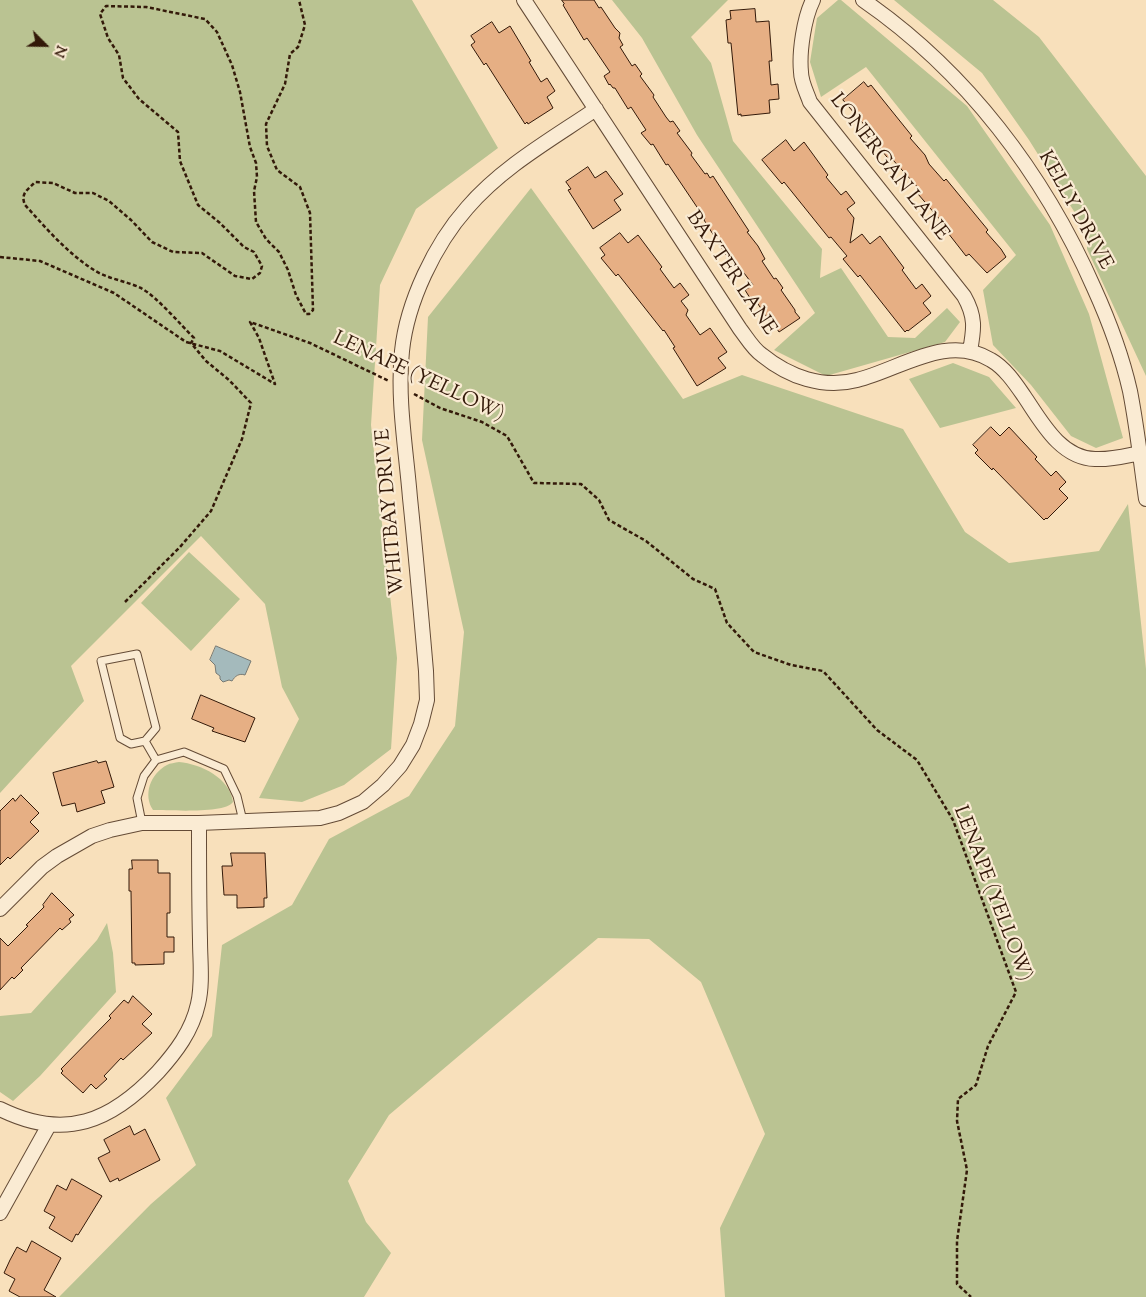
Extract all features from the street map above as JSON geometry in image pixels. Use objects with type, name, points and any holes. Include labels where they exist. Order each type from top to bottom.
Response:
[{"type":"street","name":"BAXTER LANE","points":[[524,0],[740,329],[760,354],[781,369],[797,377],[819,382],[839,383],[865,378],[925,355],[945,350],[970,351],[991,360],[1006,372],[1018,386],[1049,433],[1070,452],[1093,459],[1111,459],[1140,454]]},
{"type":"street","name":"LONERGAN LANE","points":[[813,0],[803,38],[801,74],[810,102],[964,296],[973,318],[974,330],[970,351]]},
{"type":"street","name":"KELLY DRIVE","points":[[863,0],[881,12],[930,52],[972,96],[1017,152],[1055,211],[1084,265],[1109,321],[1130,390],[1146,499]]},
{"type":"street","name":"WHITBAY DRIVE","points":[[0,909],[42,867],[72,846],[92,836],[142,823],[320,818],[339,814],[363,802],[383,785],[400,766],[413,745],[422,724],[427,700],[401,388],[402,350],[407,324],[424,275],[449,230],[467,207],[503,173],[596,109]]},
{"type":"street","points":[[0,1109],[27,1120],[49,1125],[66,1124],[99,1117],[130,1100],[176,1051],[186,1034],[198,1004],[200,988],[199,822]]},
{"type":"street","points":[[0,1213],[49,1125]]},
{"type":"lane","points":[[137,654],[156,728],[145,741],[131,744],[120,738],[101,661],[137,654]]},
{"type":"lane","points":[[145,741],[156,760]]},
{"type":"lane","points":[[142,823],[138,798],[144,776],[156,760],[184,752],[224,769],[237,796],[243,821]]},
{"type":"path","points":[[125,602],[180,547],[211,511],[242,440],[251,403],[229,380],[206,362],[191,342],[194,338],[142,289],[95,270],[54,237],[25,205],[22,194],[36,182],[53,182],[75,193],[93,194],[109,201],[152,242],[173,252],[202,253],[235,276],[252,279],[260,273],[262,266],[254,252],[244,247],[220,223],[198,205],[180,161],[178,132],[139,100],[123,78],[119,55],[108,38],[100,14],[106,6],[146,7],[205,19],[217,32],[232,65],[240,92],[250,147],[256,163],[258,177],[254,191],[256,222],[266,239],[279,252],[288,270],[299,302],[306,314],[310,314],[313,310],[310,212],[300,187],[278,170],[266,146],[266,124],[286,84],[290,54],[298,47],[304,25],[299,0]]},
{"type":"path","name":"LENAPE (YELLOW)","points":[[0,257],[40,261],[114,293],[186,342],[220,351],[275,384],[259,338],[250,322],[310,343],[440,408],[482,422],[507,436],[534,482],[581,484],[599,500],[609,520],[646,541],[693,578],[715,589],[727,623],[754,652],[791,665],[823,671],[878,730],[917,760],[953,820],[1016,992],[988,1046],[976,1085],[958,1099],[958,1121],[967,1170],[957,1241],[957,1284],[971,1297]]},
{"type":"green space","points":[[0,0],[412,0],[498,148],[416,209],[380,285],[371,425],[397,658],[391,749],[344,785],[302,802],[259,798],[299,719],[282,687],[265,604],[201,536],[71,666],[84,701],[0,793]]},
{"type":"green space","points":[[612,0],[728,0],[691,37],[711,63],[733,141],[822,249],[820,278],[841,268],[888,337],[915,338],[947,308],[960,322],[945,342],[826,376],[774,350],[815,313],[697,135],[642,38]]},
{"type":"green space","points":[[838,0],[841,0],[967,106],[1050,225],[1089,314],[1123,438],[1096,448],[1071,436],[1031,385],[993,345],[983,290],[1016,255],[866,67],[821,97],[810,62],[817,18]]},
{"type":"green space","points":[[894,0],[993,0],[1039,37],[1146,176],[1146,376],[1087,249],[1087,232],[1029,140],[982,73]]},
{"type":"green space","points":[[531,188],[683,399],[742,375],[903,429],[965,532],[1009,563],[1099,551],[1128,504],[1146,669],[1146,1297],[725,1297],[720,1228],[765,1134],[701,982],[649,939],[598,938],[389,1115],[348,1181],[366,1222],[391,1253],[364,1297],[59,1297],[151,1204],[196,1165],[166,1098],[212,1036],[222,945],[292,905],[329,839],[409,796],[455,726],[464,632],[422,440],[428,317]]},
{"type":"green space","points":[[953,363],[989,377],[1016,408],[940,428],[909,379]]},
{"type":"green space","points":[[189,552],[240,599],[191,651],[141,603]]},
{"type":"green space","points":[[179,762],[205,769],[220,779],[231,793],[233,802],[228,806],[208,810],[153,810],[149,798],[152,779],[167,765]]},
{"type":"green space","points":[[107,923],[113,953],[116,992],[40,1076],[13,1101],[0,1092],[0,1016],[31,1013],[97,940]]},
{"type":"shaded area","points":[[216,646],[251,661],[245,675],[237,675],[232,681],[223,682],[220,679],[220,676],[216,673],[215,665],[210,660]]},
{"type":"building","points":[[562,0],[594,0],[599,8],[601,7],[620,33],[619,38],[623,45],[620,47],[632,66],[635,64],[642,74],[640,76],[654,95],[653,97],[666,117],[670,122],[673,121],[680,131],[677,133],[692,153],[691,155],[705,174],[707,173],[710,178],[713,176],[749,231],[747,232],[758,246],[765,259],[762,261],[774,279],[776,278],[783,288],[781,290],[800,318],[779,332],[756,301],[754,302],[752,297],[750,298],[745,290],[753,285],[729,253],[726,255],[705,219],[668,164],[666,165],[653,144],[651,145],[641,133],[646,130],[631,107],[628,109],[615,88],[609,85],[604,76],[610,72],[587,38],[584,40],[563,5]]},
{"type":"building","points":[[755,9],[756,22],[769,21],[772,61],[769,61],[771,85],[778,84],[779,99],[769,100],[770,113],[741,116],[741,114],[738,115],[731,43],[728,43],[726,20],[731,19],[730,11]]},
{"type":"building","points":[[492,22],[499,33],[510,26],[541,82],[547,78],[555,91],[547,97],[553,108],[528,124],[527,122],[525,124],[486,63],[484,65],[471,45],[475,42],[471,36]]},
{"type":"building","points":[[864,82],[868,87],[871,85],[912,136],[910,138],[925,155],[929,164],[944,181],[946,179],[988,230],[986,232],[1001,249],[1006,257],[987,273],[969,254],[966,256],[941,224],[942,222],[918,194],[921,191],[893,160],[891,162],[865,130],[867,128],[843,100]]},
{"type":"building","points":[[786,140],[794,151],[804,142],[828,175],[826,177],[841,195],[846,191],[855,203],[847,209],[854,218],[850,243],[862,234],[870,244],[880,236],[904,268],[902,270],[916,289],[922,284],[931,296],[923,303],[931,313],[908,331],[905,332],[860,275],[858,277],[843,259],[847,256],[831,237],[829,238],[784,182],[782,184],[762,160]]},
{"type":"building","points":[[588,167],[595,178],[606,171],[623,194],[614,200],[621,210],[593,229],[568,190],[571,189],[566,182]]},
{"type":"building","points":[[620,233],[628,243],[638,235],[662,267],[660,269],[674,288],[680,283],[689,295],[681,301],[688,310],[686,315],[700,335],[710,328],[727,352],[718,358],[726,368],[697,386],[664,330],[618,274],[616,276],[601,258],[605,255],[600,248]]},
{"type":"building","points":[[991,427],[1000,436],[1009,427],[1037,457],[1035,459],[1051,476],[1056,471],[1066,482],[1059,489],[1068,498],[1047,519],[1044,520],[993,468],[992,470],[975,453],[978,450],[973,445]]},
{"type":"building","points":[[201,695],[255,718],[245,742],[212,731],[214,728],[192,719]]},
{"type":"building","points":[[97,761],[98,763],[106,761],[114,787],[101,791],[105,803],[77,812],[75,803],[62,806],[53,773]]},
{"type":"building","points":[[21,795],[39,813],[30,822],[39,831],[10,859],[8,857],[0,865],[0,811],[13,798],[15,801]]},
{"type":"building","points":[[231,853],[265,853],[267,898],[264,898],[264,907],[237,908],[237,895],[224,895],[222,866],[232,866]]},
{"type":"building","points":[[132,860],[158,860],[158,873],[170,873],[170,913],[167,913],[167,937],[174,937],[174,952],[164,952],[164,964],[135,965],[135,963],[132,963],[129,869],[132,869]]},
{"type":"building","points":[[52,893],[74,915],[69,919],[71,922],[62,930],[60,928],[21,968],[23,970],[14,979],[12,977],[0,990],[0,938],[8,946],[44,907],[43,905]]},
{"type":"building","points":[[133,996],[152,1014],[142,1024],[152,1033],[123,1060],[121,1058],[104,1076],[107,1079],[96,1089],[91,1084],[83,1093],[61,1073],[63,1071],[61,1069],[111,1018],[109,1016],[124,1000],[128,1003]]},
{"type":"building","points":[[130,1126],[134,1135],[145,1129],[160,1160],[119,1181],[118,1178],[110,1182],[98,1158],[110,1152],[104,1140]]},
{"type":"building","points":[[72,1179],[102,1196],[72,1242],[49,1228],[55,1217],[44,1211],[57,1185],[66,1190]]},
{"type":"building","points":[[32,1241],[61,1258],[44,1290],[56,1297],[20,1297],[9,1291],[15,1279],[4,1273],[17,1247],[26,1252]]}]
